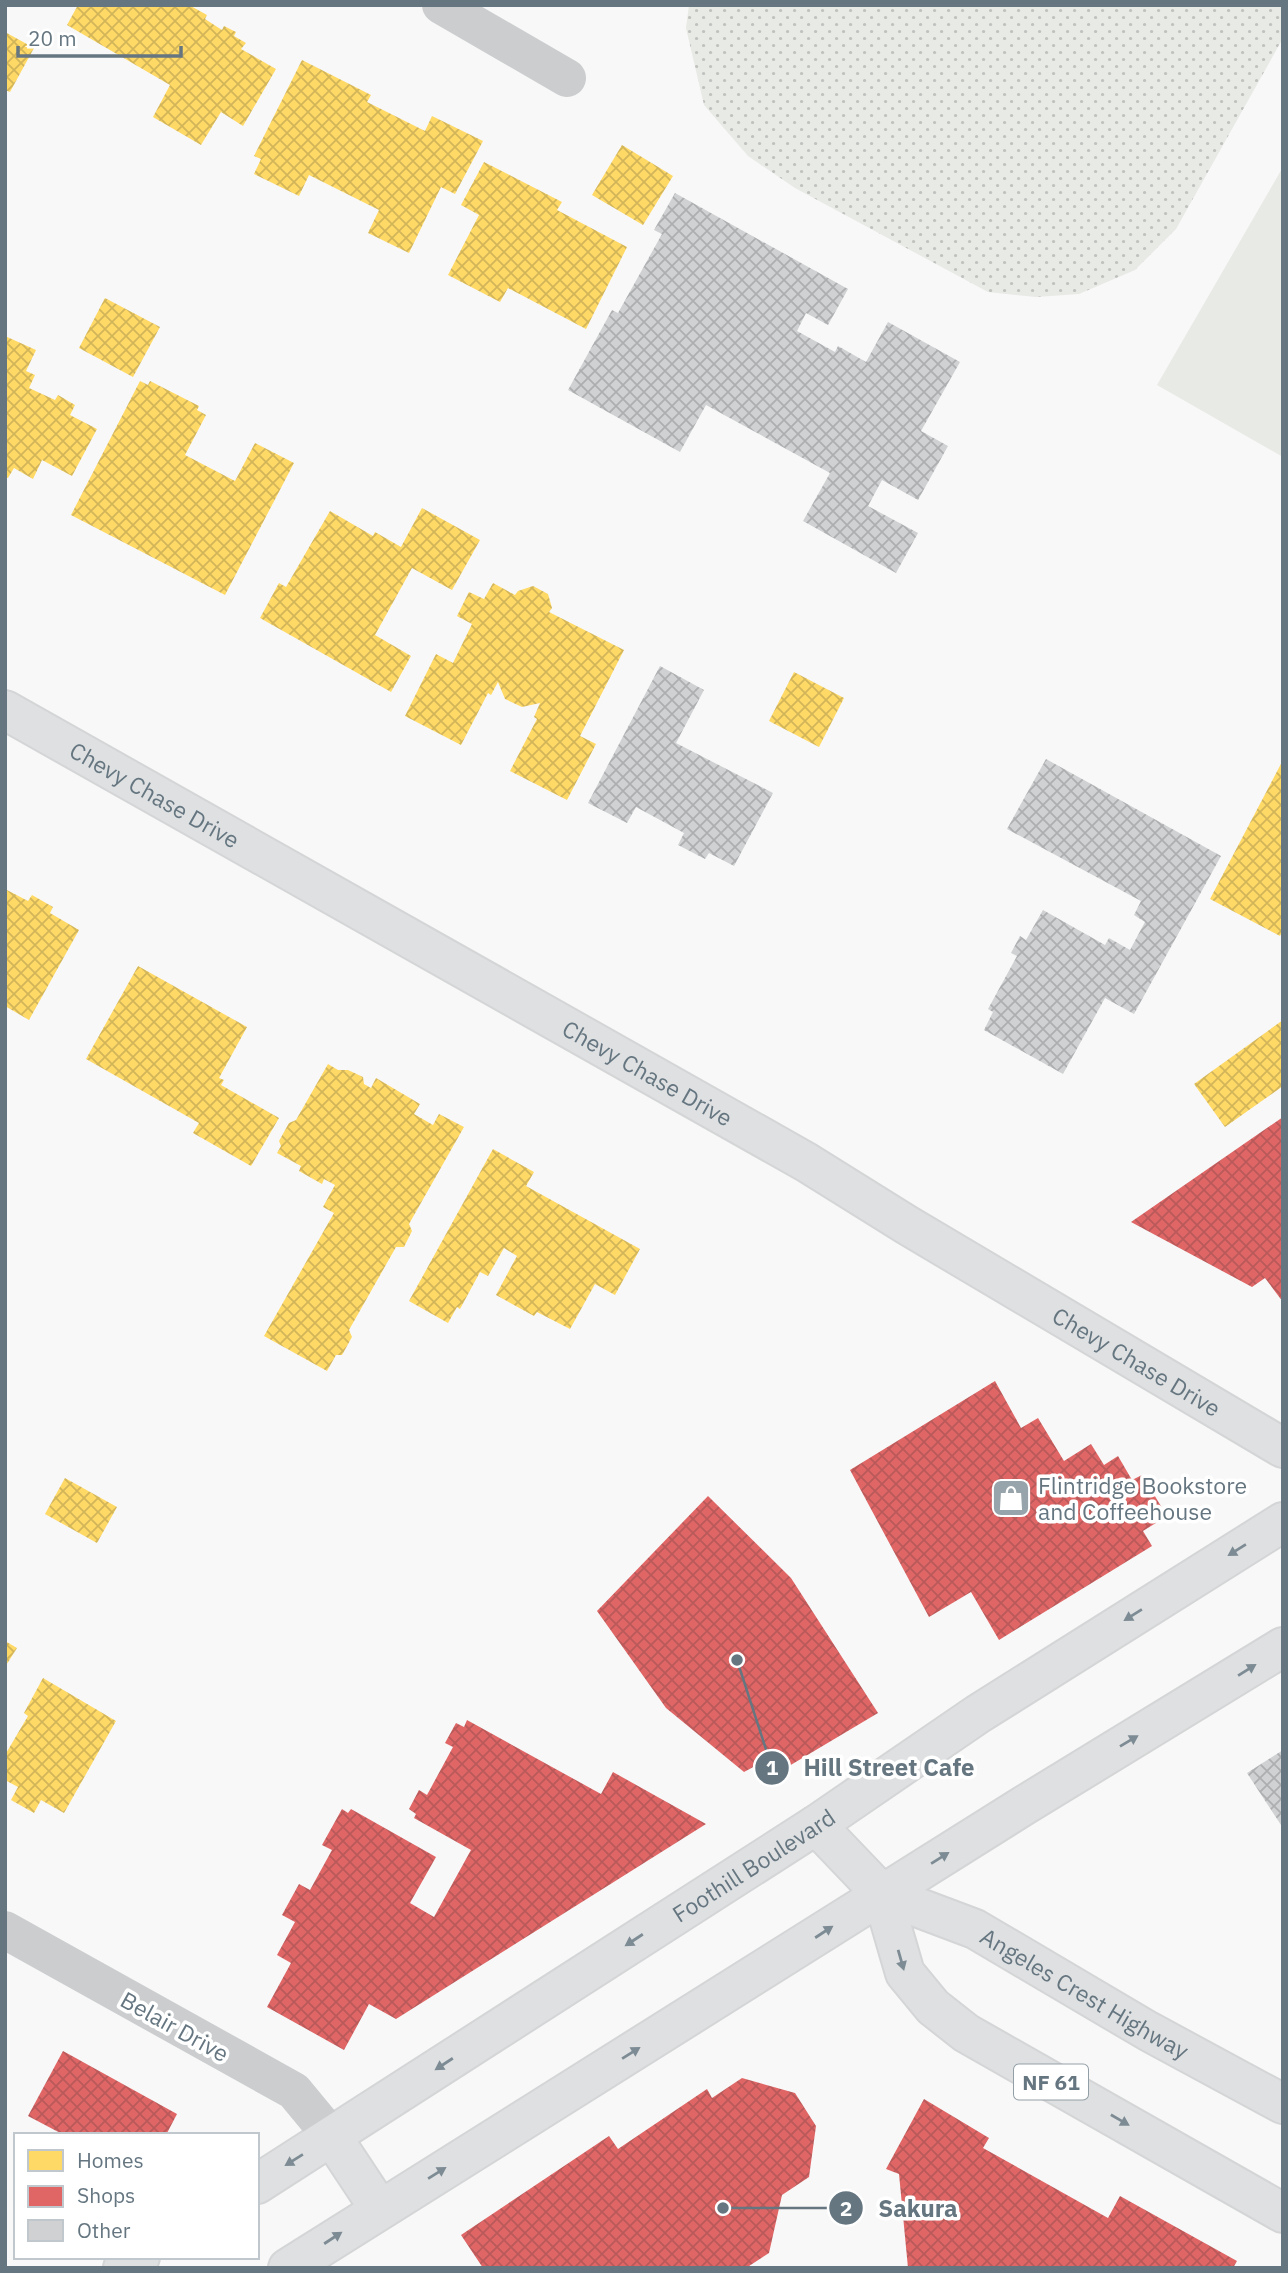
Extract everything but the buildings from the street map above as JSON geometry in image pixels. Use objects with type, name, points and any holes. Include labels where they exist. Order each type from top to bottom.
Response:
[{"type":"main road","name":"Chevy Chase Drive","points":[[5,709],[806,1162],[1283,1448]]},
{"type":"main road","name":"Foothill Boulevard","points":[[259,2183],[816,1825],[978,1714],[1283,1522]]},
{"type":"main road","points":[[288,2268],[379,2208],[882,1894],[1283,1647]]},
{"type":"main road","name":"Angeles Crest Highway","points":[[816,1825],[882,1894],[975,1929],[1148,2031],[1283,2104]]},
{"type":"main road","name":"Angeles Crest Highway","points":[[882,1894],[905,1973],[933,2007],[966,2033],[1283,2213]]},
{"type":"main road","points":[[332,2137],[379,2208]]},
{"type":"street","points":[[441,5],[567,78]]},
{"type":"street","name":"Belair Drive","points":[[5,1930],[294,2091],[332,2137]]},
{"type":"shaded area","points":[[689,5],[1283,5],[1283,38],[1176,229],[1135,270],[1079,294],[1036,297],[988,292],[795,188],[748,156],[704,105],[686,28]]},
{"type":"shaded area","points":[[1283,167],[1283,457],[1157,385]]},
{"type":"place","name":"Flintridge Bookstore and Coffeehouse","points":[[1011,1498]]},
{"type":"place","name":"Hill Street Cafe","points":[[737,1660]]},
{"type":"place","name":"Sakura","points":[[723,2208]]}]
